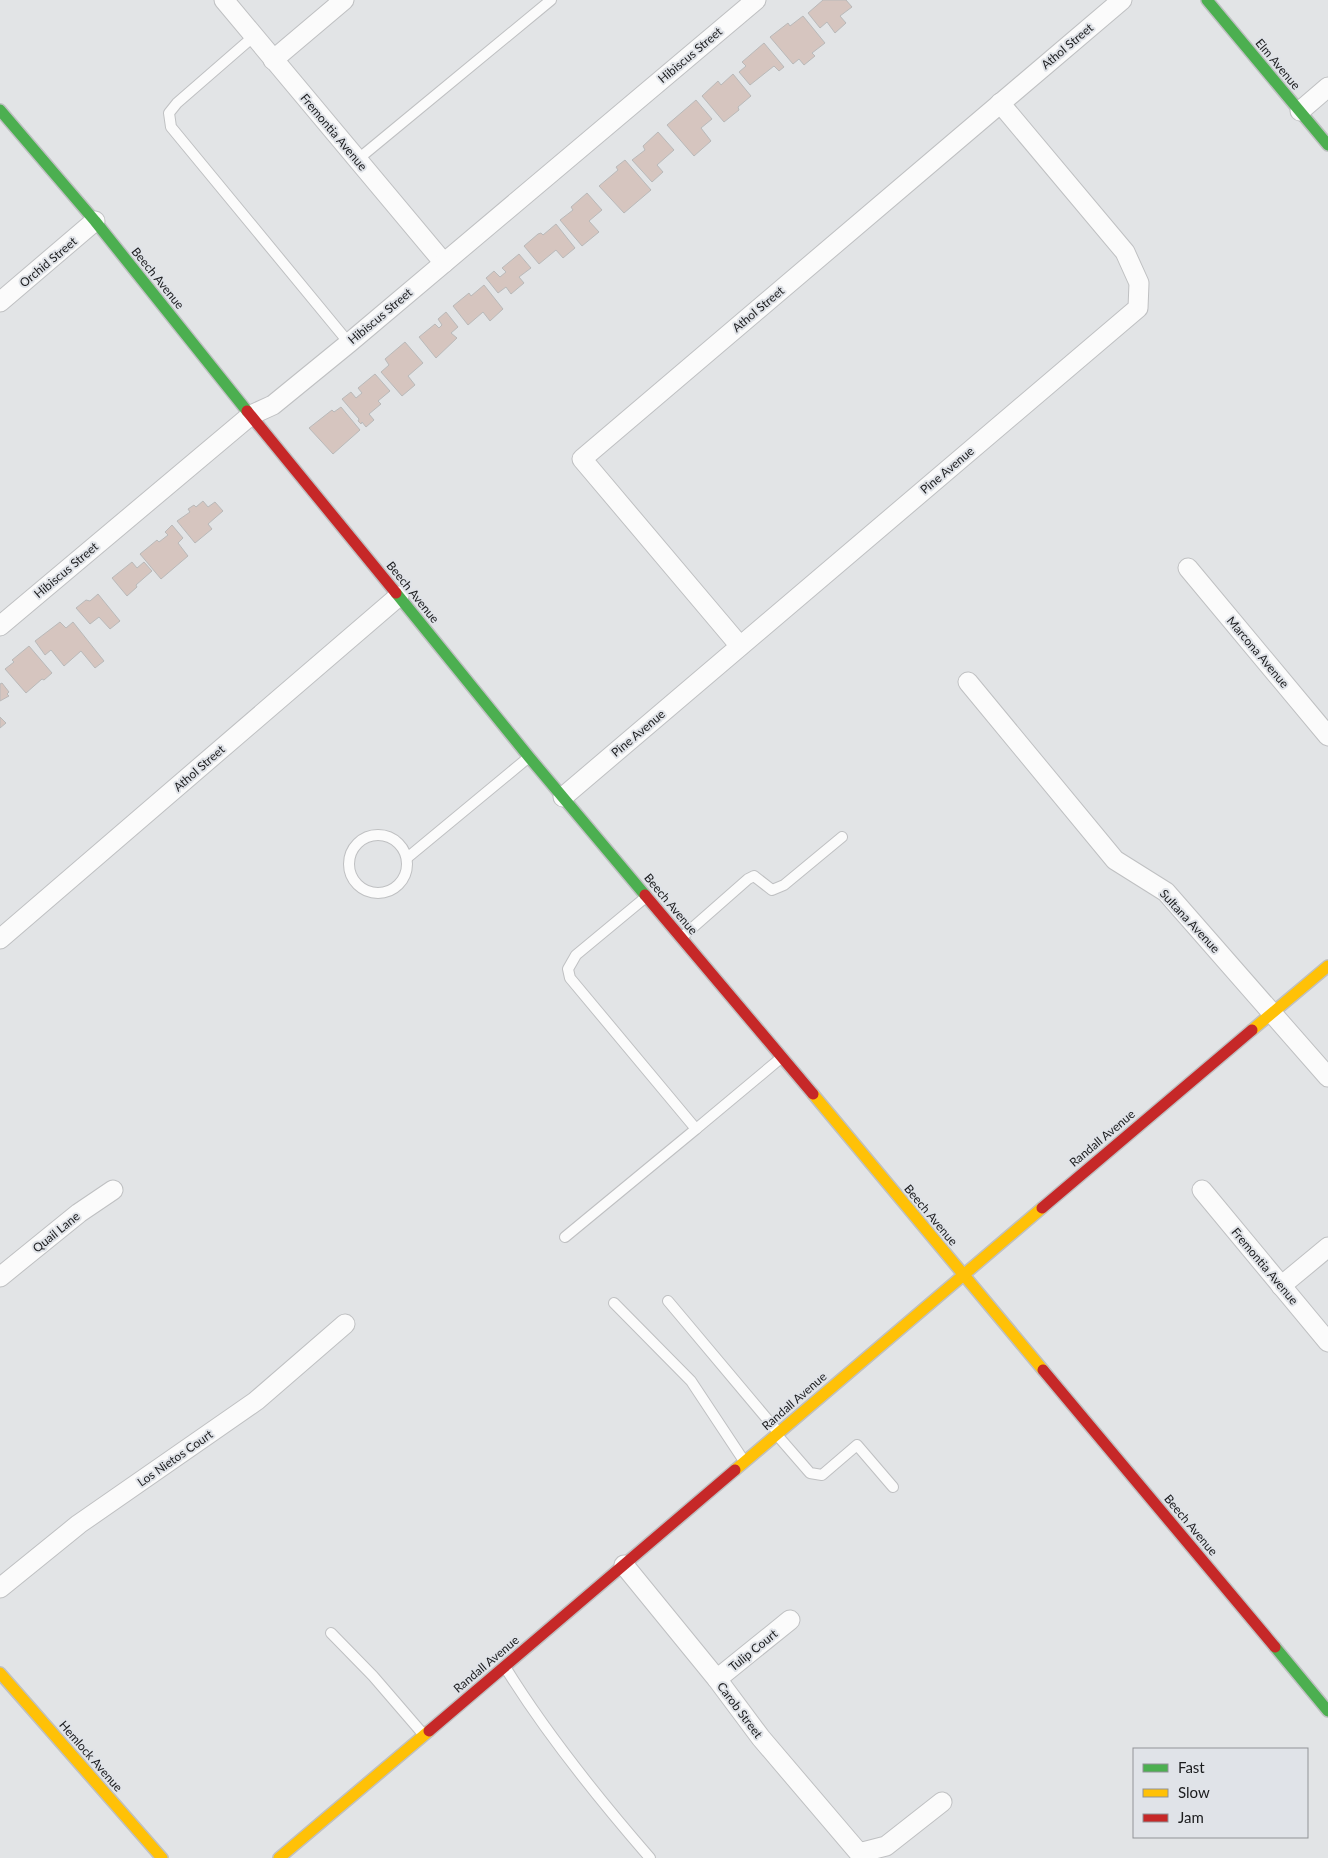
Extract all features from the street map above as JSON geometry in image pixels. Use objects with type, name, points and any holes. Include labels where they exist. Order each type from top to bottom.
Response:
[{"type":"main road","name":"Elm Avenue","points":[[1207,0],[1328,145]]},
{"type":"main road","name":"Beech Avenue","points":[[0,110],[95,221],[250,415],[529,757],[1328,1710]]},
{"type":"main road","name":"Randall Avenue","points":[[279,1858],[963,1274],[1328,966]]},
{"type":"main road","name":"Hemlock Avenue","points":[[0,1673],[162,1858]]},
{"type":"street","name":"Fremontia Avenue","points":[[224,0],[444,263]]},
{"type":"street","points":[[273,60],[344,0]]},
{"type":"street","name":"Hibiscus Street","points":[[0,626],[250,415],[272,405],[349,343],[756,0]]},
{"type":"street","name":"Athol Street","points":[[740,646],[582,459],[1122,0]]},
{"type":"street","points":[[1300,111],[1328,87]]},
{"type":"street","name":"Pine Avenue","points":[[563,797],[1138,308],[1139,283],[1125,252],[1000,103]]},
{"type":"street","name":"Orchid Street","points":[[0,302],[95,221]]},
{"type":"street","name":"Marcona Avenue","points":[[1188,568],[1328,736]]},
{"type":"street","name":"Athol Street","points":[[0,939],[399,596]]},
{"type":"street","name":"Sultana Avenue","points":[[968,682],[1115,860],[1166,892],[1328,1077]]},
{"type":"street","name":"Quail Lane","points":[[0,1277],[79,1213],[113,1190]]},
{"type":"street","name":"Fremontia Avenue","points":[[1202,1190],[1328,1342]]},
{"type":"street","points":[[1281,1286],[1328,1247]]},
{"type":"street","name":"Los Nietos Court","points":[[0,1588],[79,1524],[256,1401],[346,1324]]},
{"type":"street","name":"Carob Street","points":[[624,1565],[717,1679],[761,1738],[859,1853],[886,1846],[942,1802]]},
{"type":"street","name":"Tulip Court","points":[[717,1679],[790,1620]]},
{"type":"lane","points":[[358,160],[551,0]]},
{"type":"lane","points":[[254,36],[177,102],[169,113],[172,127],[349,343]]},
{"type":"lane","points":[[407,858],[529,757]]},
{"type":"lane","points":[[378,834],[388,836],[403,848],[407,858],[404,878],[398,886],[390,891],[381,893],[363,889],[351,876],[349,866],[353,848],[359,841],[368,836],[378,834]]},
{"type":"lane","points":[[681,938],[748,879],[754,876],[772,890],[776,889],[784,885],[842,837]]},
{"type":"lane","points":[[646,897],[576,955],[568,968],[570,978],[696,1129]]},
{"type":"lane","points":[[565,1237],[782,1057]]},
{"type":"lane","points":[[668,1301],[810,1473],[822,1475],[857,1445],[893,1487]]},
{"type":"lane","points":[[614,1303],[690,1381],[744,1462]]},
{"type":"lane","points":[[331,1633],[373,1676],[424,1735]]},
{"type":"lane","points":[[505,1667],[556,1742],[600,1800],[650,1858]]},
{"type":"building","points":[[823,0],[846,0],[852,7],[840,16],[846,23],[835,33],[827,22],[820,28],[808,13]]},
{"type":"building","points":[[803,16],[825,43],[812,53],[815,56],[804,65],[799,59],[793,64],[770,37],[788,23],[790,26]]},
{"type":"building","points":[[764,43],[784,67],[779,71],[774,66],[750,85],[739,72],[746,66],[742,62]]},
{"type":"building","points":[[733,74],[751,96],[738,107],[739,110],[724,122],[702,96],[718,81],[721,85]]},
{"type":"building","points":[[696,100],[712,119],[701,128],[711,141],[694,156],[667,125]]},
{"type":"building","points":[[658,132],[674,150],[657,165],[663,172],[652,182],[632,160],[645,150],[643,146]]},
{"type":"building","points":[[625,160],[651,190],[624,213],[599,186],[618,170],[616,167]]},
{"type":"building","points":[[587,193],[602,210],[589,221],[599,232],[582,246],[560,220],[573,210],[571,207]]},
{"type":"building","points":[[556,224],[575,248],[563,258],[556,250],[539,264],[524,246],[538,234],[541,233],[543,235]]},
{"type":"building","points":[[519,254],[531,268],[519,277],[524,283],[511,294],[506,287],[498,293],[486,278],[494,271],[500,277],[506,272],[502,268]]},
{"type":"building","points":[[484,285],[503,309],[490,321],[483,312],[468,325],[453,306],[469,293],[471,296]]},
{"type":"building","points":[[446,312],[458,327],[451,333],[457,338],[436,358],[419,337],[435,324],[439,328],[442,325],[438,319]]},
{"type":"building","points":[[405,342],[423,363],[408,376],[415,385],[402,396],[381,372],[389,365],[385,359]]},
{"type":"building","points":[[375,374],[390,391],[378,401],[381,404],[369,414],[374,420],[366,427],[362,422],[361,424],[358,421],[359,419],[342,399],[351,392],[356,398],[362,393],[358,388]]},
{"type":"building","points":[[341,407],[360,430],[333,454],[309,428],[332,410],[334,412]]},
{"type":"building","points":[[203,501],[208,507],[215,502],[223,511],[208,524],[212,529],[195,543],[177,521],[190,512],[188,509],[194,505],[196,507]]},
{"type":"building","points":[[172,525],[183,538],[178,543],[188,556],[161,579],[140,554],[157,540],[159,542],[168,535],[165,532]]},
{"type":"building","points":[[132,562],[137,568],[144,562],[152,571],[127,596],[112,578]]},
{"type":"building","points":[[98,594],[120,621],[110,629],[99,617],[90,624],[76,608],[86,600],[90,601]]},
{"type":"building","points":[[60,622],[66,628],[73,622],[104,661],[95,668],[81,651],[64,666],[51,650],[45,655],[35,641]]},
{"type":"building","points":[[29,646],[52,673],[26,693],[5,669],[14,662],[12,660]]},
{"type":"building","points":[[2,683],[9,692],[7,694],[9,696],[0,701],[0,684]]},
{"type":"building","points":[[0,717],[6,723],[0,728]]},
{"type":"traffic: fast","points":[[1207,0],[1328,145]]},
{"type":"traffic: fast","points":[[0,110],[95,221],[247,411]]},
{"type":"traffic: fast","points":[[396,593],[529,757],[645,895]]},
{"type":"traffic: fast","points":[[1275,1647],[1328,1711]]},
{"type":"traffic: slow","points":[[1252,1030],[1328,966]]},
{"type":"traffic: slow","points":[[813,1094],[1043,1370]]},
{"type":"traffic: slow","points":[[735,1470],[1042,1208]]},
{"type":"traffic: slow","points":[[0,1673],[162,1858]]},
{"type":"traffic: slow","points":[[279,1858],[429,1731]]},
{"type":"traffic: jam","points":[[247,411],[396,593]]},
{"type":"traffic: jam","points":[[645,895],[813,1094]]},
{"type":"traffic: jam","points":[[1042,1208],[1252,1030]]},
{"type":"traffic: jam","points":[[1043,1370],[1275,1647]]},
{"type":"traffic: jam","points":[[429,1731],[735,1470]]}]
